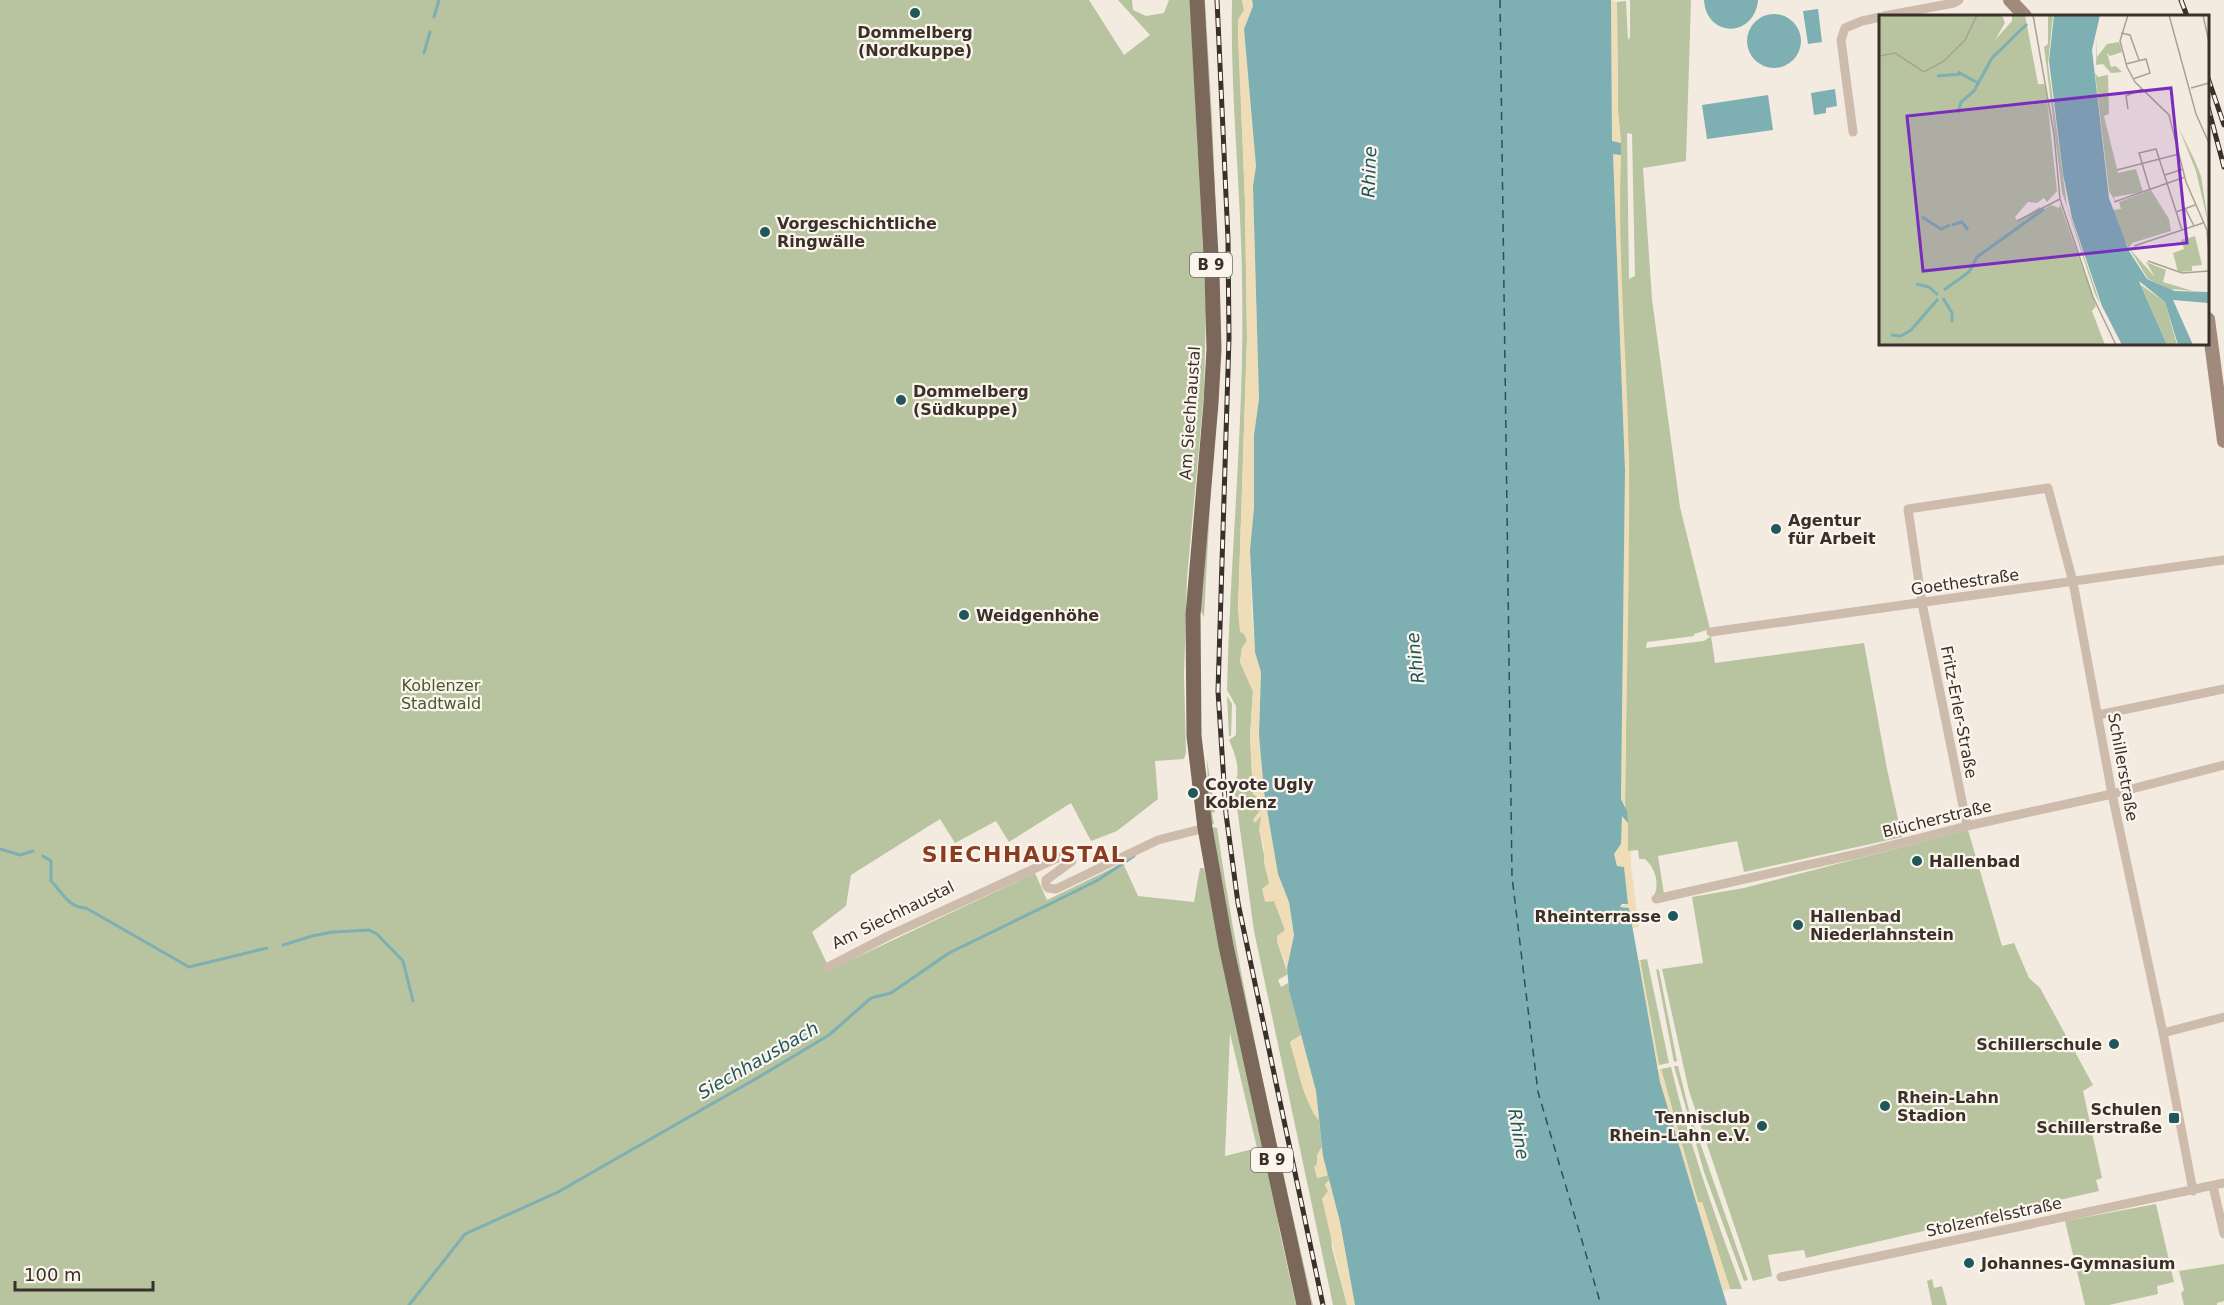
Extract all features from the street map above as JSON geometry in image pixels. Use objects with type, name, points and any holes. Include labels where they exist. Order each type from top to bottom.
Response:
[{"type":"main road","name":"Am Siechhaustal","points":[[1197,0],[1214,349],[1192,615],[1194,736],[1205,828],[1226,946],[1304,1305]]},
{"type":"street","points":[[1892,15],[1954,3],[1959,0]]},
{"type":"street","points":[[2010,0],[2024,15]]},
{"type":"street","points":[[1853,132],[1841,40],[1845,28],[1879,18]]},
{"type":"street","points":[[2209,327],[2224,441]]},
{"type":"street","name":"Schillerstraße","points":[[1908,509],[2048,488],[2073,582],[2112,794],[2163,1033],[2193,1191]]},
{"type":"street","name":"Fritz-Erler-Straße","points":[[1908,509],[1922,603],[1967,826]]},
{"type":"street","name":"Goethestraße","points":[[1711,632],[2224,560]]},
{"type":"street","points":[[2098,715],[2224,689]]},
{"type":"street","name":"Blücherstraße","points":[[1656,899],[1862,853],[2224,765]]},
{"type":"street","name":"Am Siechhaustal","points":[[828,967],[888,936],[1066,854],[1070,854],[1072,861],[1046,880],[1048,888],[1056,889],[1158,840],[1205,828]]},
{"type":"street","points":[[2163,1033],[2224,1017]]},
{"type":"street","name":"Stolzenfelsstraße","points":[[1781,1277],[2224,1184]]},
{"type":"street","points":[[2213,1186],[2224,1234]]},
{"type":"green space","name":"Koblenzer Stadtwald","points":[[0,0],[1089,0],[1124,55],[1150,35],[1118,0],[1132,0],[1133,10],[1146,16],[1164,13],[1169,0],[1190,0],[1206,307],[1204,392],[1187,578],[1184,676],[1186,752],[1184,759],[1155,761],[1158,799],[1117,831],[1091,841],[1071,803],[1009,842],[996,821],[955,843],[940,819],[851,875],[846,906],[812,932],[830,970],[1035,873],[1047,900],[1123,863],[1138,896],[1194,902],[1200,868],[1204,868],[1268,1162],[1280,1233],[1296,1305],[0,1305]],"holes":[[[1230,1033],[1257,1148],[1225,1156]]]},
{"type":"green space","points":[[1202,0],[1205,0],[1212,117],[1219,288]]},
{"type":"green space","points":[[1232,0],[1242,0],[1244,10],[1238,20],[1245,202],[1247,338],[1238,611],[1247,641],[1242,648],[1240,662],[1253,691],[1250,736],[1253,794],[1261,799],[1262,808],[1253,820],[1261,815],[1260,831],[1265,859],[1285,930],[1277,941],[1288,974],[1278,980],[1281,987],[1288,983],[1301,1035],[1290,1042],[1303,1087],[1314,1114],[1319,1120],[1322,1147],[1317,1155],[1317,1178],[1328,1175],[1329,1180],[1325,1185],[1328,1191],[1332,1248],[1347,1305],[1333,1305],[1254,931],[1234,786],[1237,762],[1229,740],[1236,735],[1236,706],[1227,690],[1242,332]]},
{"type":"green space","points":[[1630,0],[1691,0],[1686,161],[1643,168],[1652,299],[1680,507],[1710,629],[1694,634],[1694,636],[1647,642],[1646,648],[1704,641],[1711,636],[1715,663],[1864,643],[1902,837],[1744,872],[1737,841],[1658,856],[1664,894],[1654,896],[1656,876],[1651,867],[1645,859],[1639,859],[1638,850],[1628,851],[1625,805],[1629,468],[1621,284],[1619,202],[1621,143],[1618,112],[1617,2],[1626,1],[1628,40],[1630,37]],"holes":[[[1627,133],[1632,134],[1635,276],[1629,279]]]},
{"type":"green space","points":[[1216,395],[1204,617],[1198,606]]},
{"type":"green space","points":[[1227,696],[1232,704],[1231,736],[1229,736]]},
{"type":"green space","points":[[1207,759],[1215,812],[1212,813],[1214,824],[1209,825]]},
{"type":"green space","points":[[1211,827],[1217,828],[1248,1008],[1313,1305],[1308,1305],[1232,953]]},
{"type":"green space","points":[[1968,830],[2002,946],[2014,943],[2029,978],[2040,988],[2093,1085],[2083,1091],[2102,1178],[2096,1180],[2099,1191],[1806,1258],[1804,1250],[1768,1255],[1772,1276],[1753,1281],[1689,1091],[1662,969],[1703,963],[1692,897],[1744,888]]},
{"type":"green space","points":[[1647,959],[1669,1063],[1659,1065],[1640,960]]},
{"type":"green space","points":[[1656,969],[1659,970],[1677,1061],[1674,1062]]},
{"type":"green space","points":[[1674,1066],[1678,1066],[1690,1114],[1748,1280],[1744,1281],[1704,1172]]},
{"type":"green space","points":[[1671,1067],[1703,1179],[1742,1289],[1730,1289],[1702,1202],[1698,1202],[1661,1069]]},
{"type":"green space","points":[[2156,1204],[2174,1282],[2157,1286],[2158,1294],[2109,1305],[2085,1305],[2065,1221]]},
{"type":"green space","points":[[2224,1264],[2224,1301],[2217,1305],[2184,1305],[2181,1293],[2184,1290],[2179,1271]]},
{"type":"green space","points":[[1932,1279],[1934,1288],[1942,1286],[1947,1305],[1932,1305],[1927,1281]]},
{"type":"sand","points":[[1242,0],[1252,0],[1253,5],[1244,29],[1256,166],[1253,186],[1259,399],[1254,435],[1254,508],[1250,550],[1252,617],[1255,652],[1261,672],[1259,735],[1264,792],[1278,874],[1289,902],[1294,935],[1287,968],[1277,941],[1277,936],[1285,930],[1274,901],[1265,902],[1262,889],[1269,883],[1259,830],[1261,816],[1255,823],[1253,820],[1262,808],[1261,799],[1253,794],[1250,736],[1253,691],[1240,662],[1242,648],[1247,641],[1244,634],[1240,632],[1238,611],[1247,338],[1245,202],[1238,38],[1238,20],[1244,10]]},
{"type":"sand","points":[[1611,0],[1617,2],[1618,112],[1621,143],[1612,141]]},
{"type":"sand","points":[[1613,153],[1621,155],[1620,234],[1629,469],[1625,805],[1621,799],[1625,470]]},
{"type":"sand","points":[[1622,815],[1628,823],[1628,851],[1631,851],[1639,927],[1633,928],[1628,908],[1620,907],[1628,903],[1624,868],[1617,866],[1614,854],[1621,844]]},
{"type":"sand","points":[[1640,960],[1659,1065],[1657,1066],[1637,961]]},
{"type":"sand","points":[[1301,1035],[1316,1091],[1319,1120],[1304,1093],[1290,1042]]},
{"type":"sand","points":[[1661,1069],[1698,1202],[1702,1202],[1730,1289],[1723,1291],[1665,1101],[1657,1070]]},
{"type":"sand","points":[[1322,1147],[1328,1175],[1317,1178],[1314,1167]]},
{"type":"sand","points":[[1329,1180],[1340,1222],[1355,1305],[1347,1305],[1322,1199],[1328,1191],[1325,1185]]},
{"type":"water","name":"Rhine","points":[[1252,0],[1611,0],[1612,141],[1621,143],[1621,155],[1613,154],[1625,470],[1621,799],[1627,811],[1628,823],[1622,816],[1621,844],[1614,854],[1617,866],[1624,867],[1628,904],[1622,904],[1620,907],[1629,908],[1660,1082],[1727,1305],[1355,1305],[1340,1222],[1323,1156],[1316,1091],[1289,990],[1287,968],[1294,935],[1289,902],[1278,874],[1264,792],[1259,735],[1261,672],[1255,652],[1250,550],[1254,508],[1254,435],[1259,399],[1253,186],[1256,166],[1244,29],[1253,6]]},
{"type":"water","points":[[1704,0],[1758,1],[1748,22],[1730,29],[1721,27],[1713,21],[1707,12]]},
{"type":"water","points":[[1818,9],[1822,42],[1808,44],[1803,11]]},
{"type":"water","points":[[1769,14],[1779,14],[1789,18],[1797,26],[1801,41],[1797,56],[1789,64],[1779,68],[1769,68],[1759,64],[1751,56],[1747,46],[1747,36],[1751,26],[1759,18]]},
{"type":"water","points":[[1835,89],[1837,106],[1826,108],[1826,113],[1814,115],[1811,93]]},
{"type":"water","points":[[1768,95],[1773,130],[1707,139],[1702,105]]},
{"type":"waterway","points":[[434,17],[439,0]]},
{"type":"waterway","points":[[424,53],[430,32]]},
{"type":"waterway","points":[[0,849],[20,855],[33,851]]},
{"type":"waterway","points":[[43,856],[51,861],[51,881],[66,899],[86,908],[189,967],[267,948]]},
{"type":"waterway","name":"Siechhausbach","points":[[409,1305],[465,1234],[558,1192],[829,1035],[871,998],[891,993],[949,953],[1098,880],[1134,856]]},
{"type":"waterway","points":[[283,945],[333,932],[369,930],[377,934],[403,961],[413,1001]]},
{"type":"ferry route","points":[[1500,0],[1512,877],[1538,1092],[1601,1305]]},
{"type":"railway","points":[[1217,0],[1228,239],[1229,338],[1218,691],[1226,814],[1238,903],[1323,1305]]},
{"type":"railway","points":[[2181,0],[2187,15]]},
{"type":"railway","points":[[2209,81],[2224,125]]},
{"type":"railway","points":[[2209,111],[2224,167]]},
{"type":"place","name":"Dommelberg (Nordkuppe)","points":[[915,13]]},
{"type":"place","name":"Vorgeschichtliche Ringwälle","points":[[765,232]]},
{"type":"place","name":"Dommelberg (Südkuppe)","points":[[901,400]]},
{"type":"place","name":"Agentur für Arbeit","points":[[1776,529]]},
{"type":"place","name":"Weidgenhöhe","points":[[964,615]]},
{"type":"place","name":"Coyote Ugly Koblenz","points":[[1193,793]]},
{"type":"place","name":"Hallenbad","points":[[1917,861]]},
{"type":"place","name":"Rheinterrasse","points":[[1673,916]]},
{"type":"place","name":"Hallenbad Niederlahnstein","points":[[1798,925]]},
{"type":"place","name":"Schillerschule","points":[[2114,1044]]},
{"type":"place","name":"Rhein-Lahn Stadion","points":[[1885,1106]]},
{"type":"place","name":"Schulen Schillerstraße","points":[[2174,1118]]},
{"type":"place","name":"Tennisclub Rhein-Lahn e.V.","points":[[1762,1126]]},
{"type":"place","name":"Johannes-Gymnasium","points":[[1969,1263]]},
{"type":"district","name":"SIECHHAUSTAL","points":[[1024,854]]}]
